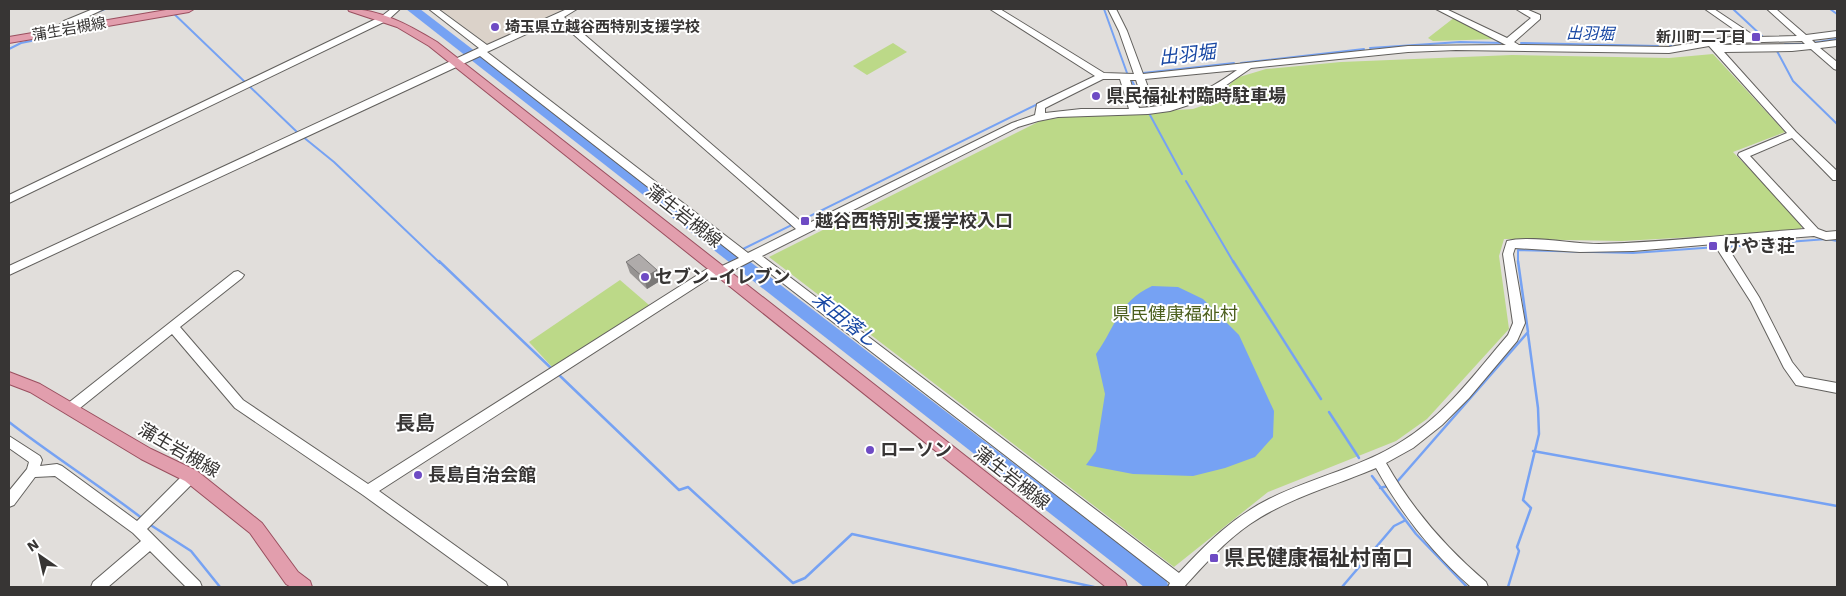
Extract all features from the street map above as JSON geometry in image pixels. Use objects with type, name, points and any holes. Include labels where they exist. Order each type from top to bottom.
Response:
[{"type":"main road","name":"蒲生岩槻線","points":[[9,40],[189,9]]},
{"type":"main road","name":"蒲生岩槻線","points":[[353,9],[385,18],[419,34],[722,271],[1119,587]]},
{"type":"main road","name":"蒲生岩槻線","points":[[9,378],[35,388],[146,454],[191,476],[256,528],[292,578],[304,587]]},
{"type":"street","points":[[54,32],[67,23],[100,9]]},
{"type":"street","points":[[9,199],[385,18],[396,9]]},
{"type":"street","points":[[433,9],[483,50],[1177,585],[1214,544],[1258,512],[1378,460],[1407,445],[1429,429],[1513,338],[1519,323],[1508,254],[1511,244],[1524,243],[1591,248],[1718,241],[1814,232],[1826,236],[1837,235]]},
{"type":"street","points":[[9,271],[573,9]]},
{"type":"street","points":[[994,9],[1102,76]]},
{"type":"street","points":[[1112,9],[1123,31],[1149,104]]},
{"type":"street","points":[[1440,9],[1516,47]]},
{"type":"street","points":[[1508,42],[1537,17],[1520,9]]},
{"type":"street","points":[[1709,9],[1754,40]]},
{"type":"street","points":[[1771,9],[1837,68]]},
{"type":"street","points":[[558,16],[803,230]]},
{"type":"street","points":[[1040,116],[1040,106],[1102,76],[1139,77],[1408,49],[1516,47],[1654,51],[1680,50],[1754,40],[1805,38],[1837,34]]},
{"type":"street","points":[[1714,46],[1814,46],[1837,43]]},
{"type":"street","points":[[1714,46],[1793,134],[1837,178]]},
{"type":"street","points":[[368,491],[712,272],[722,271],[1015,125],[1040,116],[1135,111],[1192,102],[1247,67]]},
{"type":"street","points":[[1124,77],[1135,111]]},
{"type":"street","points":[[1793,134],[1743,155],[1814,232]]},
{"type":"street","points":[[1718,241],[1755,300],[1788,365],[1800,381],[1837,388]]},
{"type":"street","points":[[71,408],[174,328],[238,275]]},
{"type":"street","points":[[174,328],[238,404],[368,491],[501,587]]},
{"type":"street","points":[[9,441],[36,460],[32,472],[9,501]]},
{"type":"street","points":[[1378,460],[1397,496],[1424,530],[1460,569],[1482,587]]},
{"type":"street","points":[[32,472],[57,470],[138,530],[196,587]]},
{"type":"street","points":[[138,530],[191,476]]},
{"type":"street","points":[[98,587],[150,542]]},
{"type":"shaded area","name":"埼玉県立越谷西特別支援学校","points":[[440,9],[564,9],[487,44]]},
{"type":"green space","points":[[1455,17],[1500,39],[1433,41],[1428,38]]},
{"type":"green space","points":[[893,43],[907,52],[867,75],[853,66]]},
{"type":"green space","name":"県民健康福祉村","points":[[1713,54],[1785,132],[1733,152],[1802,223],[1801,231],[1622,241],[1504,239],[1499,256],[1509,329],[1427,419],[1396,441],[1268,492],[1174,567],[769,257],[1040,121],[1064,117],[1193,109],[1213,102],[1236,78],[1266,69],[1341,62],[1512,55],[1669,58]]},
{"type":"green space","points":[[620,280],[649,305],[552,367],[529,342]]},
{"type":"water","points":[[1152,286],[1178,287],[1203,299],[1239,335],[1274,411],[1273,437],[1255,457],[1225,468],[1193,476],[1133,474],[1086,465],[1096,451],[1105,394],[1096,354],[1124,307],[1140,293]]},
{"type":"building","points":[[639,254],[657,270],[644,278],[626,262]]},
{"type":"waterway","points":[[97,12],[105,9]]},
{"type":"waterway","points":[[169,9],[297,132],[334,162],[440,263]]},
{"type":"waterway","name":"末田落し","points":[[412,9],[1159,587]]},
{"type":"waterway","points":[[1104,9],[1127,73]]},
{"type":"waterway","points":[[1733,9],[1762,36]]},
{"type":"waterway","points":[[1830,9],[1837,14]]},
{"type":"waterway","points":[[9,49],[21,43],[56,36]]},
{"type":"waterway","name":"出羽堀","points":[[1813,43],[1837,39]]},
{"type":"waterway","name":"出羽堀","points":[[1370,48],[1460,42],[1504,43]]},
{"type":"waterway","name":"出羽堀","points":[[1521,43],[1658,46]]},
{"type":"waterway","name":"出羽堀","points":[[1785,44],[1807,44]]},
{"type":"waterway","name":"出羽堀","points":[[1670,46],[1675,46]]},
{"type":"waterway","name":"出羽堀","points":[[1241,63],[1364,49]]},
{"type":"waterway","points":[[1777,51],[1793,81],[1837,124]]},
{"type":"waterway","name":"出羽堀","points":[[1143,73],[1234,63]]},
{"type":"waterway","points":[[1131,79],[1144,104]]},
{"type":"waterway","points":[[741,250],[1054,96]]},
{"type":"waterway","points":[[1150,115],[1182,174]]},
{"type":"waterway","points":[[1186,181],[1234,263]]},
{"type":"waterway","points":[[1725,247],[1827,239],[1837,241]]},
{"type":"waterway","points":[[1518,261],[1518,250],[1633,253],[1717,247]]},
{"type":"waterway","name":"末田落し","points":[[729,255],[736,252]]},
{"type":"waterway","points":[[439,261],[552,369]]},
{"type":"waterway","points":[[1233,261],[1321,399]]},
{"type":"waterway","points":[[1396,483],[1528,332],[1518,261]]},
{"type":"waterway","points":[[1528,334],[1538,408],[1539,434],[1535,451]]},
{"type":"waterway","points":[[558,374],[679,490],[688,487],[793,583],[805,578],[852,534],[1094,587]]},
{"type":"waterway","points":[[1329,412],[1359,458]]},
{"type":"waterway","points":[[9,422],[143,519]]},
{"type":"waterway","points":[[1508,587],[1519,551],[1517,547],[1531,508],[1523,500],[1535,451]]},
{"type":"waterway","points":[[1535,451],[1837,506]]},
{"type":"waterway","points":[[1372,476],[1381,488]]},
{"type":"waterway","points":[[1381,488],[1388,486]]},
{"type":"waterway","points":[[1381,488],[1416,534],[1467,587]]},
{"type":"waterway","points":[[1342,587],[1394,526],[1404,521]]},
{"type":"waterway","points":[[149,524],[191,551],[220,587]]},
{"type":"place","name":"埼玉県立越谷西特別支援学校","points":[[495,27]]},
{"type":"place","name":"新川町二丁目","points":[[1756,37]]},
{"type":"place","name":"県民福祉村臨時駐車場","points":[[1096,96]]},
{"type":"place","name":"越谷西特別支援学校入口","points":[[805,221]]},
{"type":"place","name":"けやき荘","points":[[1713,246]]},
{"type":"place","name":"セブン-イレブン","points":[[645,277]]},
{"type":"place","name":"ローソン","points":[[870,450]]},
{"type":"place","name":"長島自治会館","points":[[418,475]]},
{"type":"place","name":"県民健康福祉村南口","points":[[1214,558]]},
{"type":"district","name":"長島","points":[[415,423]]}]
